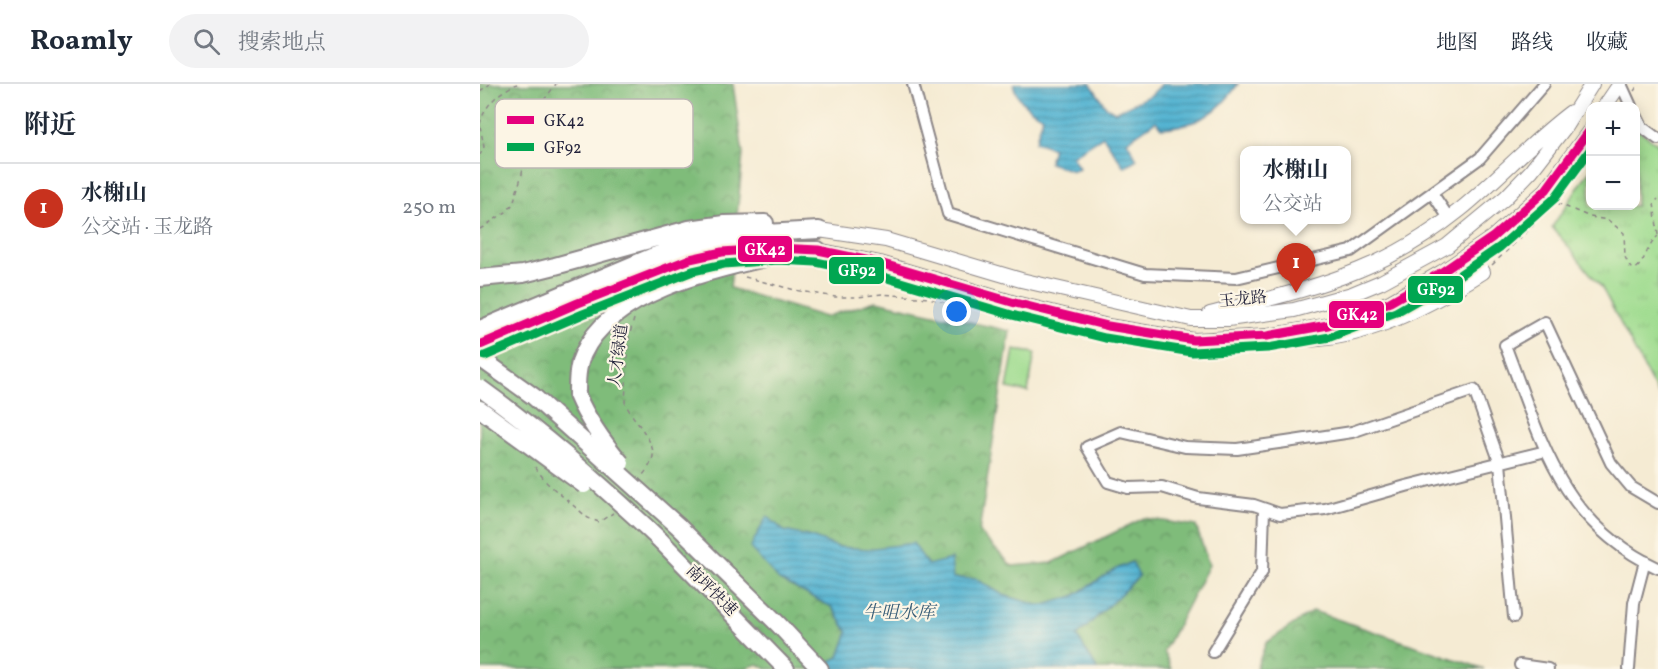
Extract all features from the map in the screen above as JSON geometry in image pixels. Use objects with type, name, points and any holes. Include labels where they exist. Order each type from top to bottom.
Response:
[{"type":"highway","points":[[480,278],[523,274],[689,229],[760,222],[819,230]]},
{"type":"highway","points":[[480,345],[682,246],[713,238],[746,234],[819,230]]},
{"type":"highway","points":[[480,329],[701,257],[750,250],[818,250]]},
{"type":"highway","points":[[678,526],[596,432],[584,414],[577,395],[577,376],[582,356],[593,336],[610,319],[682,280],[770,257],[818,250]]},
{"type":"highway","points":[[480,358],[533,396],[678,526]]},
{"type":"highway","points":[[480,388],[520,417],[660,540]]},
{"type":"highway","points":[[480,409],[660,540]]},
{"type":"highway","name":"南坪快速","points":[[678,526],[779,625],[820,669]]},
{"type":"highway","name":"南坪快速","points":[[660,540],[786,669]]},
{"type":"main road","name":"玉龙路","points":[[819,230],[886,240],[1021,280],[1191,320],[1228,319],[1293,310],[1352,294],[1416,265],[1447,246],[1505,198],[1532,171],[1592,84]]},
{"type":"main road","points":[[1608,102],[1621,84]]},
{"type":"main road","points":[[1191,320],[1331,281],[1361,270],[1453,223],[1537,139],[1579,105]]},
{"type":"main road","points":[[818,250],[880,263],[1015,303],[1108,326],[1194,340],[1267,336],[1328,325],[1390,302],[1442,272],[1493,237],[1546,190],[1586,135]]},
{"type":"main road","points":[[1267,336],[1310,340],[1342,337],[1413,311],[1433,301],[1483,272],[1480,267]]},
{"type":"street","points":[[913,84],[948,214],[1145,274],[1236,278],[1351,251],[1480,158],[1544,84]]},
{"type":"street","points":[[1621,84],[1629,102]]},
{"type":"street","points":[[1640,124],[1658,139]]},
{"type":"street","points":[[1432,193],[1453,223]]},
{"type":"street","points":[[1658,503],[1631,487],[1611,463],[1545,322],[1505,345],[1546,451],[1561,482],[1585,516],[1610,538],[1658,568]]},
{"type":"street","points":[[1514,617],[1500,463],[1474,390],[1352,432],[1293,441],[1238,449],[1185,447],[1121,432],[1087,447],[1108,482],[1128,488],[1162,487],[1198,498],[1254,505],[1280,514],[1325,509],[1500,463],[1546,451]]},
{"type":"street","points":[[1213,652],[1262,572],[1264,509]]},
{"type":"street","points":[[1629,669],[1634,603],[1645,561]]},
{"type":"street","points":[[1520,665],[1548,669]]},
{"type":"path","points":[[480,91],[490,84]]},
{"type":"path","points":[[480,155],[484,147],[480,125],[490,102],[517,84]]},
{"type":"path","points":[[545,99],[556,84]]},
{"type":"path","points":[[480,229],[506,212],[513,204],[522,168]]},
{"type":"path","points":[[1557,203],[1590,217],[1608,220],[1624,233],[1625,257],[1630,267],[1635,269],[1640,266],[1649,244],[1658,236],[1654,203],[1658,199]]},
{"type":"path","points":[[740,275],[795,291],[835,297],[882,294],[929,298],[1063,333]]},
{"type":"path","name":"人才绿道","points":[[635,317],[629,337],[625,402],[628,411],[645,433],[652,448],[654,458],[642,477]]},
{"type":"path","points":[[532,462],[546,483],[588,518],[599,522],[617,509]]},
{"type":"green space","points":[[480,84],[733,84],[743,154],[730,288],[825,317],[876,301],[1010,331],[979,532],[1012,566],[1052,563],[1144,518],[1196,526],[1209,565],[1164,651],[1171,669],[1097,669],[1077,636],[1139,576],[1114,570],[1074,596],[1041,606],[1003,595],[976,579],[952,578],[928,565],[913,544],[868,549],[838,547],[811,537],[784,531],[768,517],[779,580],[832,607],[848,632],[839,657],[816,669],[767,669],[758,664],[743,669],[480,669]]},
{"type":"green space","points":[[1640,131],[1658,144],[1658,395],[1602,288],[1552,227],[1586,176],[1586,210],[1640,210]]},
{"type":"green space","points":[[1014,350],[1035,353],[1028,392],[1007,388]]},
{"type":"green space","points":[[1313,611],[1484,669],[1256,669],[1266,643]]},
{"type":"water","points":[[1013,84],[1091,84],[1106,107],[1115,112],[1151,95],[1162,84],[1238,84],[1223,103],[1206,116],[1174,127],[1161,128],[1156,121],[1127,141],[1137,159],[1124,167],[1103,136],[1072,156],[1079,168],[1073,171],[1049,163],[1053,148],[1035,142],[1043,117],[1024,104]]},
{"type":"water","name":"牛咀水库","points":[[767,516],[784,531],[811,537],[838,547],[868,549],[913,543],[928,565],[951,559],[953,578],[976,579],[1003,595],[1041,606],[1074,596],[1114,570],[1132,562],[1139,576],[1077,636],[1097,669],[816,669],[839,657],[848,632],[832,607],[779,580],[750,548]]},
{"type":"tunnel","points":[[1456,229],[1480,267]]},
{"type":"transit line","name":"GK42","points":[[480,345],[690,259],[722,252],[778,248],[818,250],[880,263],[1015,303],[1108,326],[1194,340],[1267,336],[1328,325],[1390,302],[1442,272],[1493,237],[1546,190],[1586,135]]},
{"type":"transit line","name":"GF92","points":[[485,356],[583,314],[693,271],[724,264],[778,260],[816,262],[877,275],[1012,315],[1105,338],[1192,352],[1268,348],[1330,337],[1396,312],[1449,282],[1500,247],[1555,198],[1586,155]]},
{"type":"place","name":"水榭山","points":[[1296,293]]}]
